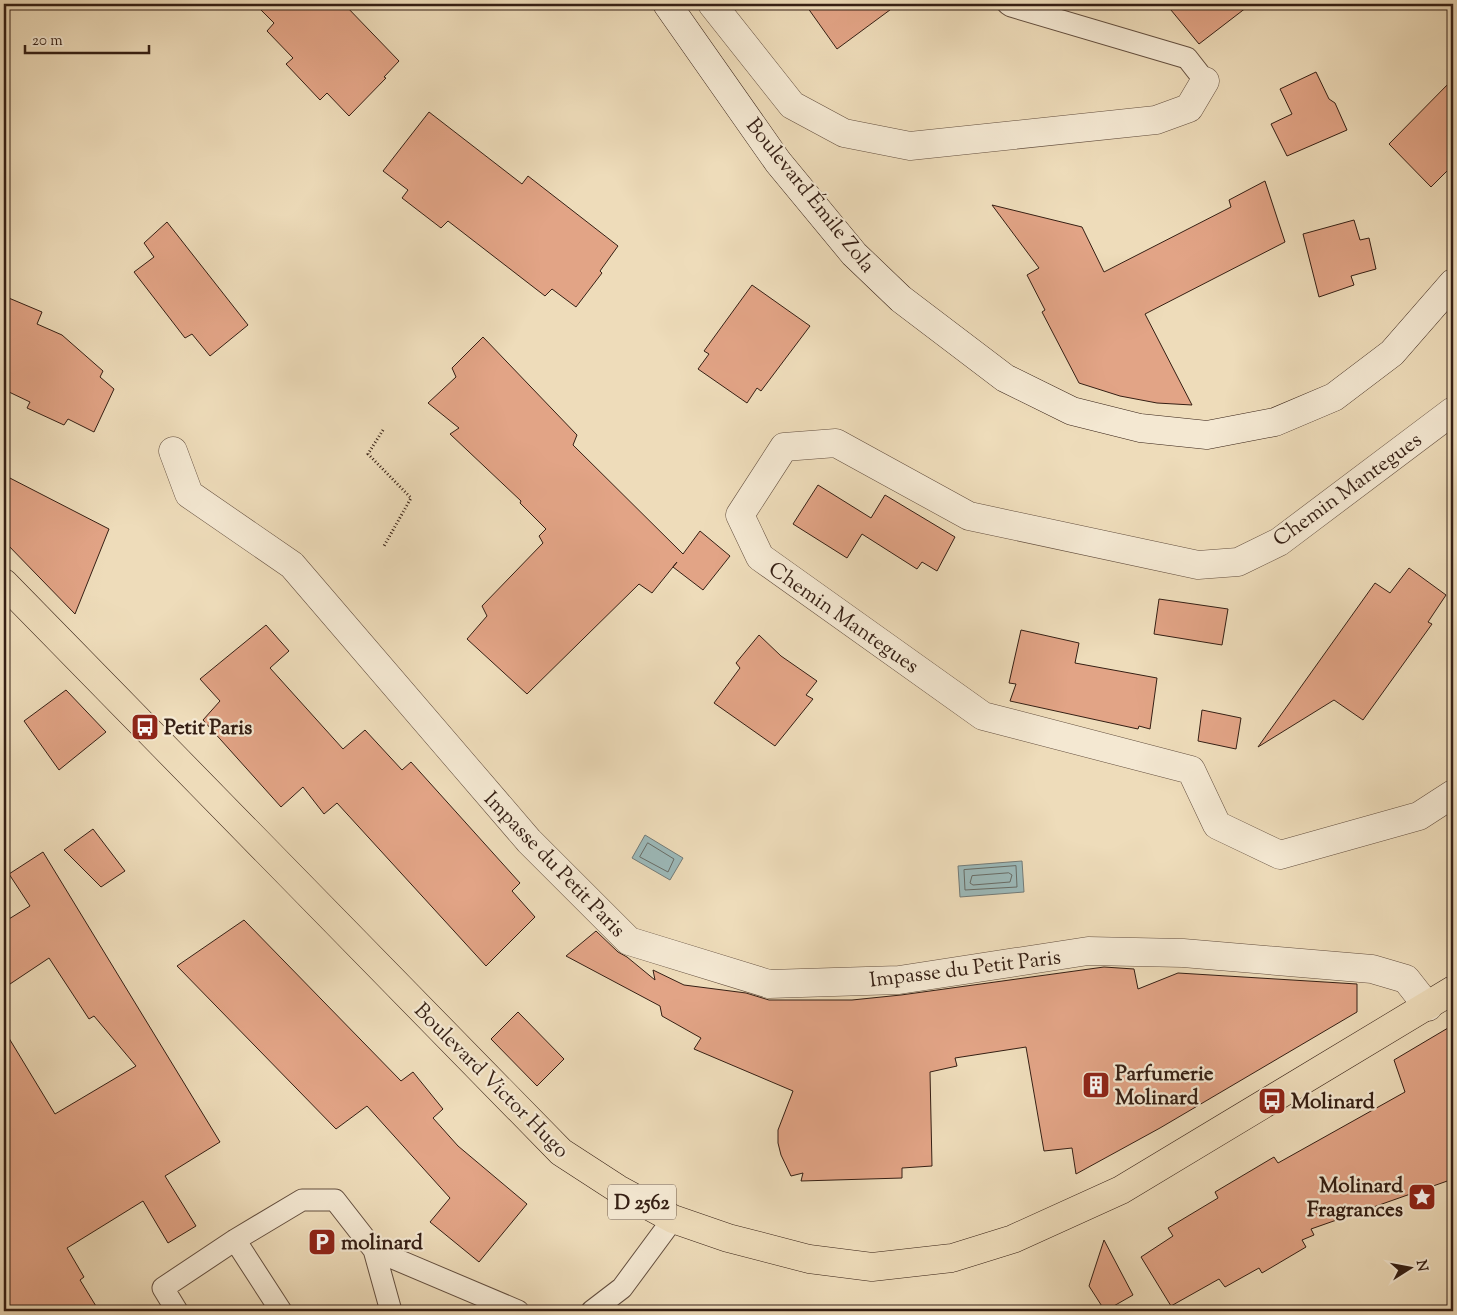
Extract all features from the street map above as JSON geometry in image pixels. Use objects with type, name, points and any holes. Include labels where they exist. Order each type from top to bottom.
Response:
[{"type":"main road","name":"Boulevard Victor Hugo","points":[[4,583],[561,1152],[618,1190],[672,1219],[728,1238],[809,1259],[872,1267],[952,1258],[1012,1239],[1121,1190],[1428,1007],[1453,990]]},
{"type":"street","name":"Boulevard Émile Zola","points":[[667,4],[778,162],[854,254],[901,299],[1006,378],[1072,411],[1140,428],[1207,435],[1275,422],[1334,397],[1392,353],[1453,283]]},
{"type":"street","points":[[712,4],[792,105],[844,133],[910,146],[1156,120],[1189,108],[1205,81]]},
{"type":"street","name":"Chemin Mantegues","points":[[1453,411],[1279,542],[1238,562],[1198,565],[968,516],[836,443],[784,447],[740,515],[760,557],[983,716],[1191,770],[1217,825],[1280,855],[1419,816],[1453,794]]},
{"type":"street","name":"Impasse du Petit Paris","points":[[173,451],[189,494],[292,565],[529,841],[629,941],[769,984],[899,980],[1088,951],[1184,953],[1372,969],[1406,979],[1428,1007]]},
{"type":"lane","points":[[1008,4],[1187,58],[1205,81]]},
{"type":"lane","points":[[177,1311],[163,1288],[235,1240],[302,1200],[334,1200],[374,1250],[391,1311]]},
{"type":"lane","points":[[592,1311],[622,1288],[672,1219]]},
{"type":"lane","points":[[235,1240],[281,1311]]},
{"type":"lane","points":[[374,1250],[518,1311]]},
{"type":"path","points":[[384,430],[368,454],[411,498],[384,546]]},
{"type":"water","points":[[645,835],[683,858],[670,880],[632,858]]},
{"type":"water","points":[[1022,861],[1024,892],[960,897],[958,866]]},
{"type":"building","points":[[255,4],[344,4],[399,61],[384,77],[386,78],[349,116],[327,93],[320,100],[286,64],[293,58],[267,31],[274,23]]},
{"type":"building","points":[[805,4],[898,4],[837,49]]},
{"type":"building","points":[[1166,4],[1251,4],[1199,44]]},
{"type":"building","points":[[1316,72],[1329,99],[1335,103],[1347,130],[1287,156],[1271,124],[1292,114],[1280,89]]},
{"type":"building","points":[[1453,79],[1453,165],[1431,187],[1389,144]]},
{"type":"building","points":[[429,112],[522,184],[528,176],[618,246],[600,271],[602,273],[576,307],[552,289],[545,296],[448,221],[441,228],[402,198],[408,190],[383,171]]},
{"type":"building","points":[[1265,181],[1285,242],[1145,314],[1192,405],[1157,403],[1120,396],[1079,383],[1042,312],[1045,310],[1027,275],[1039,268],[992,205],[1082,227],[1104,272],[1231,207],[1229,200]]},
{"type":"building","points":[[1354,220],[1360,240],[1369,238],[1376,269],[1351,276],[1354,285],[1319,297],[1303,234]]},
{"type":"building","points":[[167,222],[248,325],[210,356],[192,334],[185,338],[134,272],[154,257],[144,243]]},
{"type":"building","points":[[752,285],[810,326],[761,391],[757,388],[747,403],[698,369],[709,354],[704,351]]},
{"type":"building","points":[[4,296],[42,312],[37,324],[62,335],[103,371],[100,377],[114,389],[94,432],[68,419],[64,425],[27,408],[30,402],[9,392],[4,402]]},
{"type":"building","points":[[483,337],[577,435],[573,445],[683,554],[700,531],[730,556],[703,590],[673,567],[677,562],[652,593],[639,584],[527,694],[467,639],[487,616],[482,606],[543,543],[539,536],[546,529],[520,503],[521,501],[450,434],[459,428],[428,403],[456,377],[452,368]]},
{"type":"building","points":[[4,475],[109,529],[75,614],[4,541]]},
{"type":"building","points":[[818,485],[871,518],[885,495],[955,537],[937,571],[922,562],[917,569],[862,534],[847,558],[793,524]]},
{"type":"building","points":[[1409,568],[1446,595],[1428,622],[1432,624],[1363,720],[1334,700],[1258,747],[1375,583],[1390,593]]},
{"type":"building","points":[[1159,599],[1228,609],[1222,645],[1154,634]]},
{"type":"building","points":[[266,625],[289,651],[270,668],[343,749],[365,730],[402,770],[411,762],[520,883],[512,891],[535,917],[486,966],[337,803],[324,814],[303,787],[281,807],[203,720],[220,701],[200,679]]},
{"type":"building","points":[[1021,630],[1079,643],[1075,663],[1157,678],[1150,729],[1139,726],[1138,729],[1010,701],[1016,684],[1009,683]]},
{"type":"building","points":[[759,635],[781,656],[817,681],[806,695],[813,699],[775,746],[714,703],[740,668],[736,663]]},
{"type":"building","points":[[66,690],[106,732],[59,770],[24,721]]},
{"type":"building","points":[[1202,710],[1241,718],[1236,749],[1198,741]]},
{"type":"building","points":[[93,829],[125,871],[101,887],[64,850]]},
{"type":"building","points":[[43,852],[220,1142],[165,1176],[196,1226],[168,1243],[143,1201],[67,1248],[84,1277],[80,1280],[99,1311],[4,1311],[4,1030],[55,1114],[136,1066],[94,1016],[89,1019],[49,958],[4,988],[4,922],[30,906],[9,874]]},
{"type":"building","points":[[244,920],[401,1081],[413,1072],[443,1109],[433,1118],[458,1146],[527,1204],[479,1262],[430,1222],[450,1198],[367,1106],[336,1129],[177,966]]},
{"type":"building","points":[[596,931],[618,952],[655,980],[653,970],[684,985],[746,993],[769,1000],[852,1000],[1104,967],[1134,969],[1138,989],[1178,973],[1357,984],[1357,1012],[1160,1128],[1076,1174],[1072,1148],[1044,1151],[1026,1047],[955,1058],[957,1066],[930,1072],[932,1166],[902,1168],[902,1178],[801,1181],[803,1173],[791,1176],[781,1155],[778,1143],[778,1130],[793,1091],[694,1049],[701,1038],[662,1016],[660,1006],[566,956]]},
{"type":"building","points":[[518,1012],[564,1059],[537,1086],[491,1039]]},
{"type":"building","points":[[1453,1025],[1453,1179],[1311,1229],[1314,1235],[1302,1240],[1306,1247],[1262,1273],[1259,1268],[1225,1287],[1219,1279],[1171,1306],[1141,1257],[1173,1236],[1168,1228],[1218,1198],[1215,1192],[1274,1157],[1278,1163],[1405,1092],[1394,1060]]},
{"type":"building","points":[[1104,1240],[1133,1295],[1105,1311],[1089,1286]]},
{"type":"place","name":"Petit Paris","points":[[145,727]]},
{"type":"place","name":"Parfumerie Molinard","points":[[1096,1085]]},
{"type":"place","name":"Molinard","points":[[1272,1101]]},
{"type":"place","name":"Molinard Fragrances","points":[[1422,1197]]},
{"type":"place","name":"molinard","points":[[322,1242]]}]
